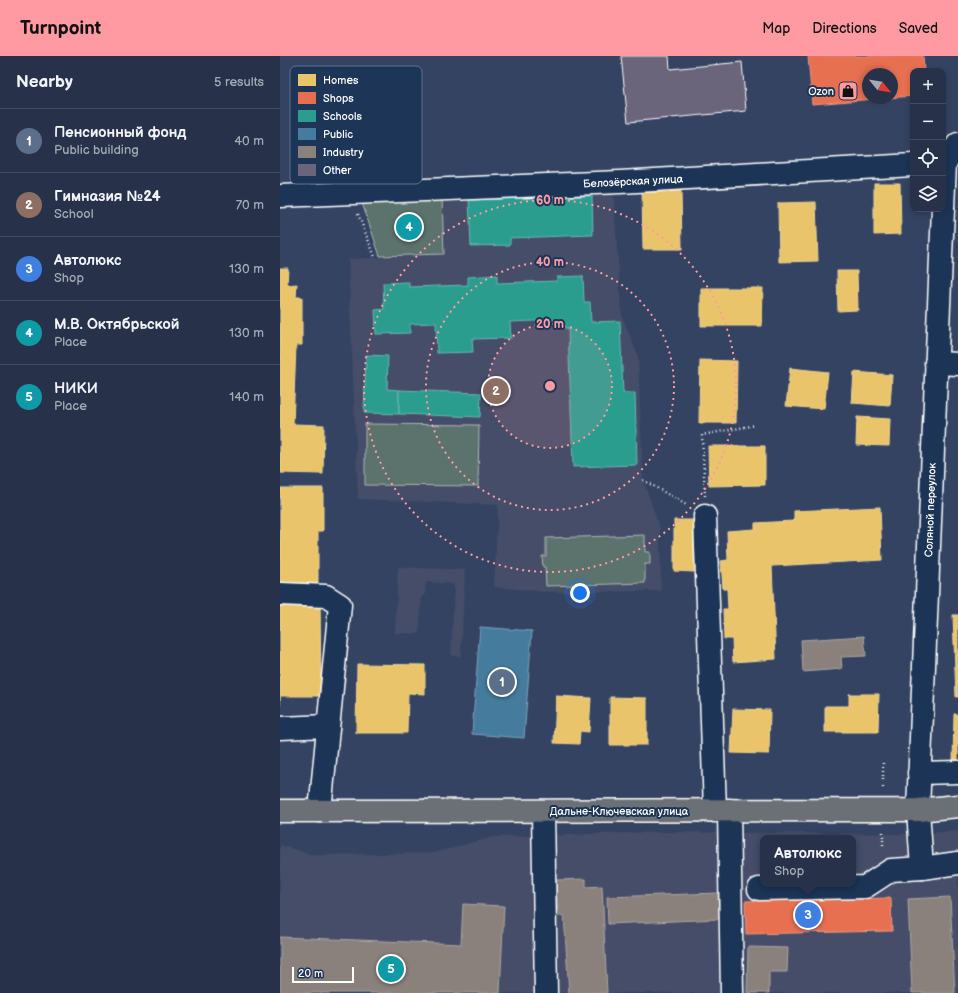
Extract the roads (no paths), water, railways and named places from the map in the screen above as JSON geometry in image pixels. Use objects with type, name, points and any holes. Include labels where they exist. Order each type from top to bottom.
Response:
[{"type":"main road","name":"Дальне-Ключевская улица","points":[[280,810],[543,812],[918,810],[958,806]]},
{"type":"street","points":[[946,160],[958,144]]},
{"type":"street","name":"Белозёрская улица","points":[[280,196],[620,182],[910,165]]},
{"type":"street","name":"Соляной переулок","points":[[922,868],[918,810],[919,773],[943,212]]},
{"type":"street","points":[[936,363],[958,364]]},
{"type":"street","points":[[705,516],[732,993]]},
{"type":"street","points":[[280,594],[326,596],[340,605],[320,811]]},
{"type":"street","points":[[280,728],[328,726]]},
{"type":"street","points":[[919,773],[958,772]]},
{"type":"street","points":[[543,812],[546,993]]},
{"type":"street","points":[[759,889],[865,887],[891,870],[958,864]]},
{"type":"place","name":"Ozon","points":[[848,91]]},
{"type":"place","name":"М.В. Октябрьской","points":[[409,227]]},
{"type":"place","name":"Гимназия №24","points":[[496,391]]},
{"type":"place","name":"Пенсионный фонд","points":[[502,682]]},
{"type":"place","name":"Автолюкс","points":[[808,915]]},
{"type":"place","name":"НИКИ","points":[[391,969]]}]
